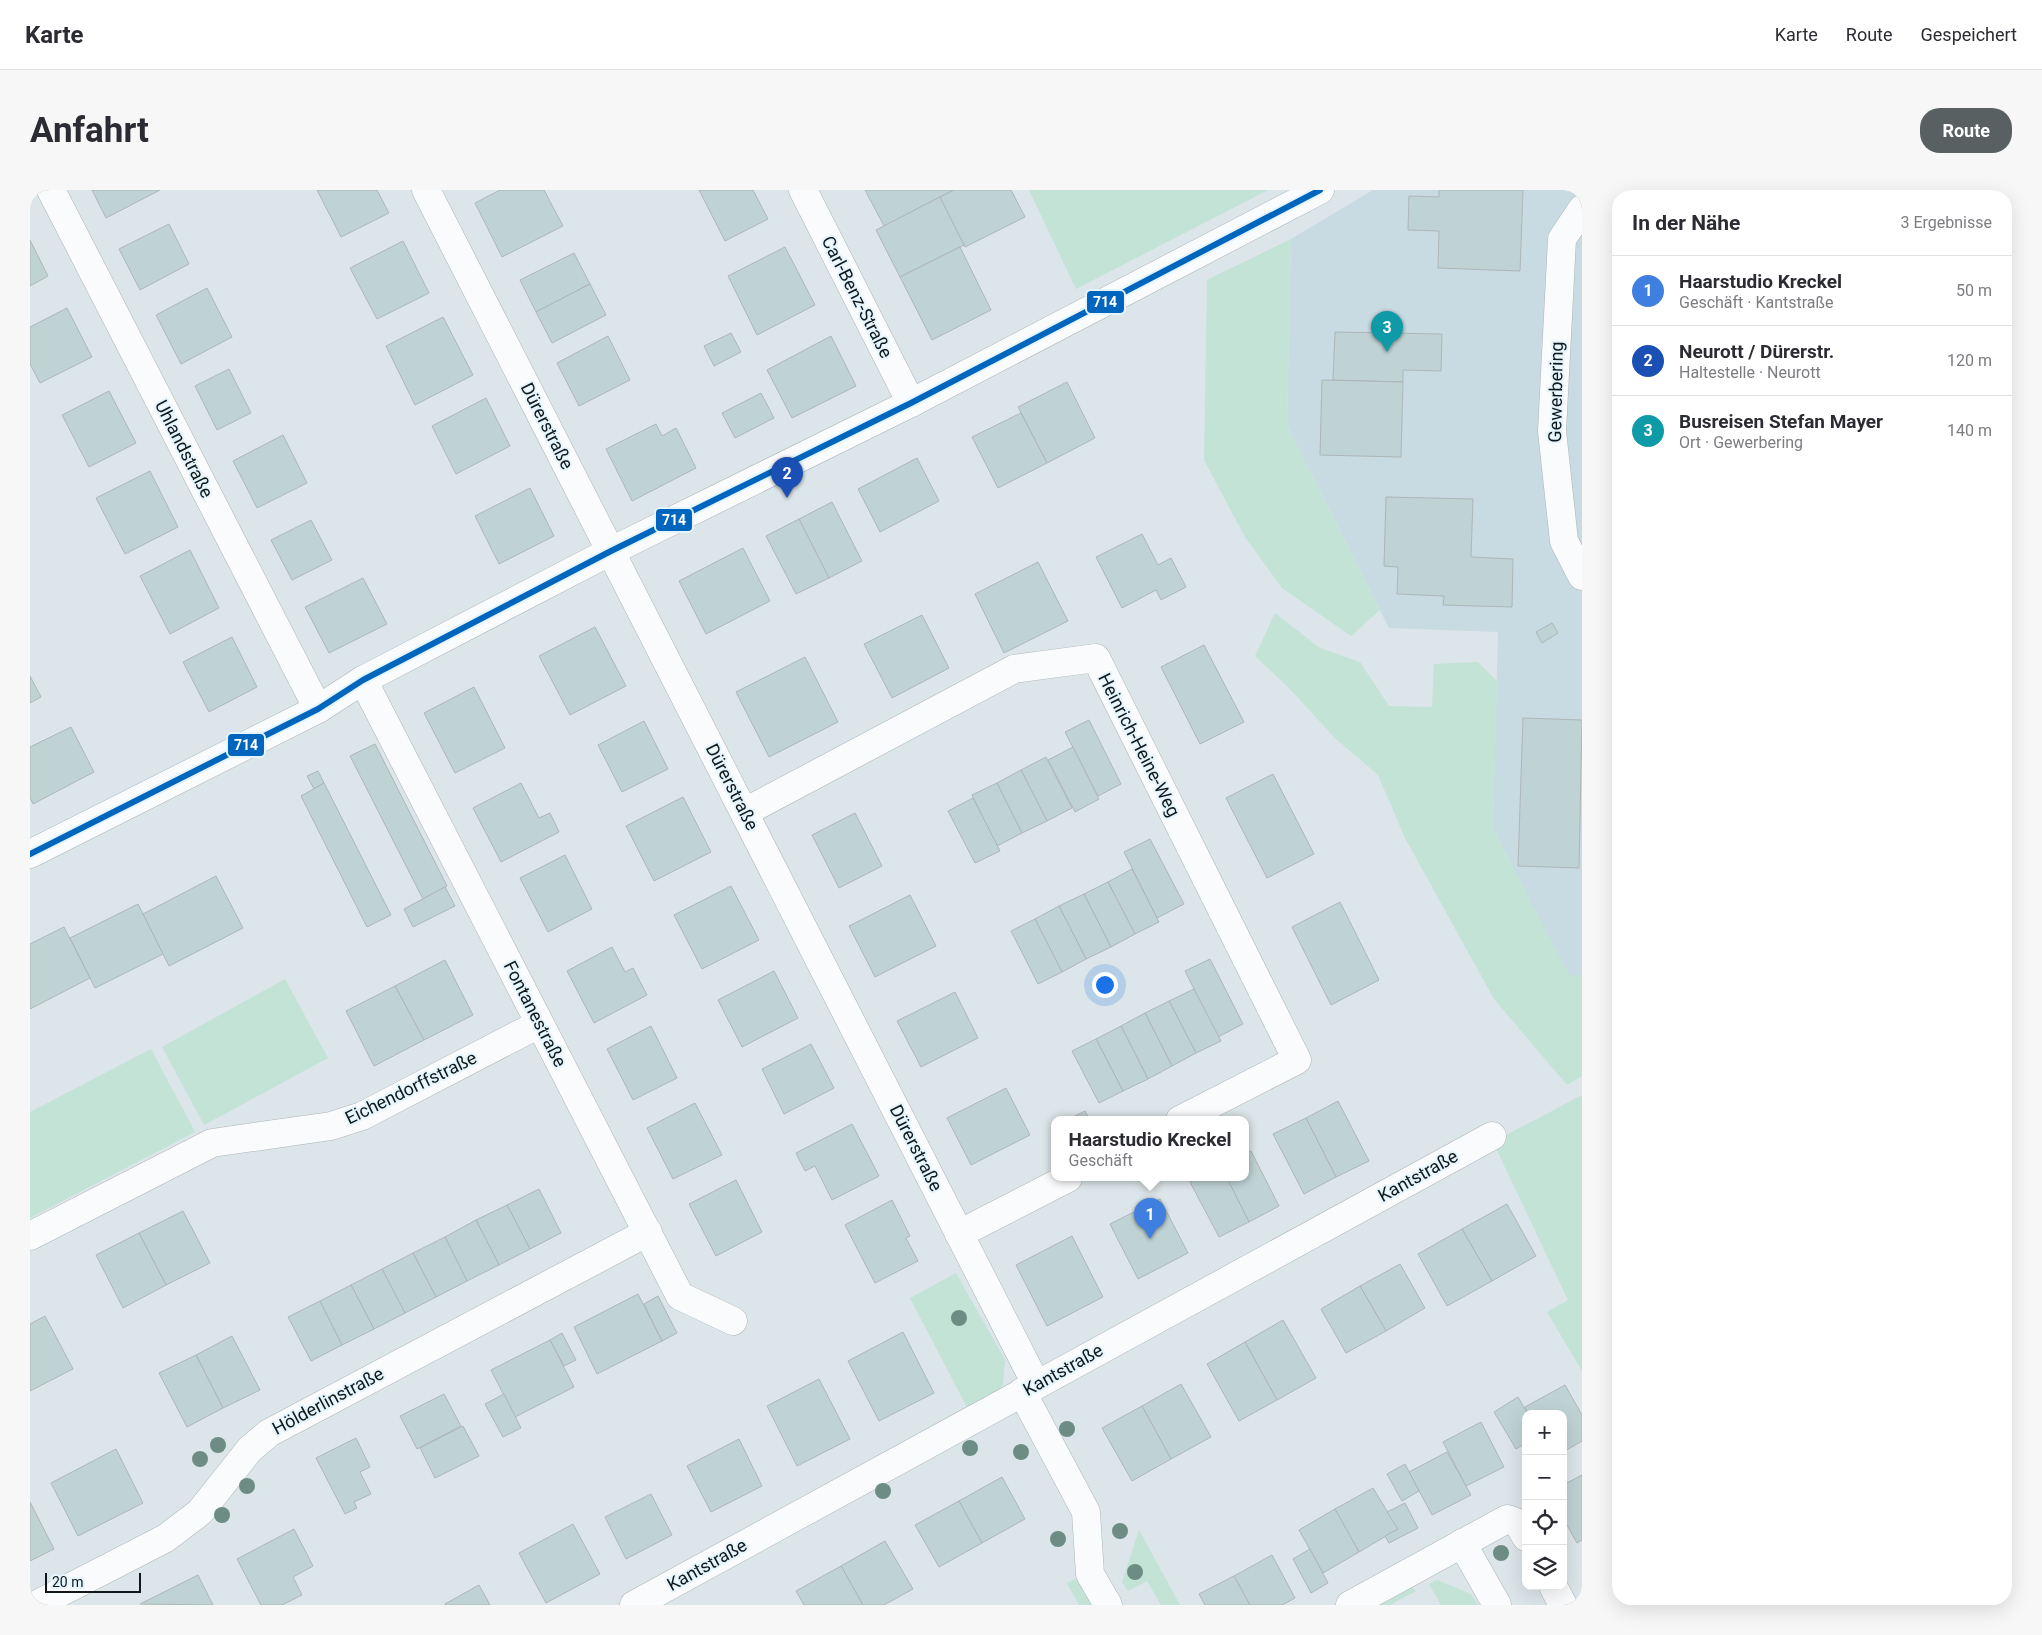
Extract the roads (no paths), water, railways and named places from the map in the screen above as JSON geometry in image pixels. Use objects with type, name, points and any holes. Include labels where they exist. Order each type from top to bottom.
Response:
[{"type":"street","name":"Uhlandstraße","points":[[51,190],[318,708]]},
{"type":"street","name":"Dürerstraße","points":[[426,190],[612,551],[959,1234],[1086,1512],[1090,1574],[1108,1605]]},
{"type":"street","name":"Carl-Benz-Straße","points":[[803,190],[911,403]]},
{"type":"street","points":[[30,854],[318,708],[363,680],[612,551],[911,403],[1320,190]]},
{"type":"street","name":"Gewerbering","points":[[1582,209],[1562,239],[1552,432],[1564,541],[1582,576]]},
{"type":"street","name":"Heinrich-Heine-Weg","points":[[745,812],[1014,669],[1096,658],[1297,1060],[1188,1116]]},
{"type":"street","name":"Fontanestraße","points":[[363,680],[680,1296],[733,1321]]},
{"type":"street","name":"Eichendorffstraße","points":[[30,1236],[212,1143],[331,1126],[362,1116],[539,1024]]},
{"type":"street","name":"Kantstraße","points":[[634,1605],[1492,1136]]},
{"type":"street","points":[[959,1234],[1062,1181]]},
{"type":"street","name":"Hölderlinstraße","points":[[36,1605],[166,1538],[180,1528],[200,1512],[250,1449],[269,1433],[648,1232]]},
{"type":"street","points":[[1350,1605],[1507,1519],[1518,1523],[1522,1530]]},
{"type":"street","points":[[1462,1544],[1497,1605]]},
{"type":"street","points":[[1555,1590],[1563,1605]]},
{"type":"place","name":"Busreisen Stefan Mayer","points":[[1387,352]]},
{"type":"place","name":"Neurott / Dürerstr.","points":[[787,498]]},
{"type":"place","name":"Haarstudio Kreckel","points":[[1150,1239]]}]
